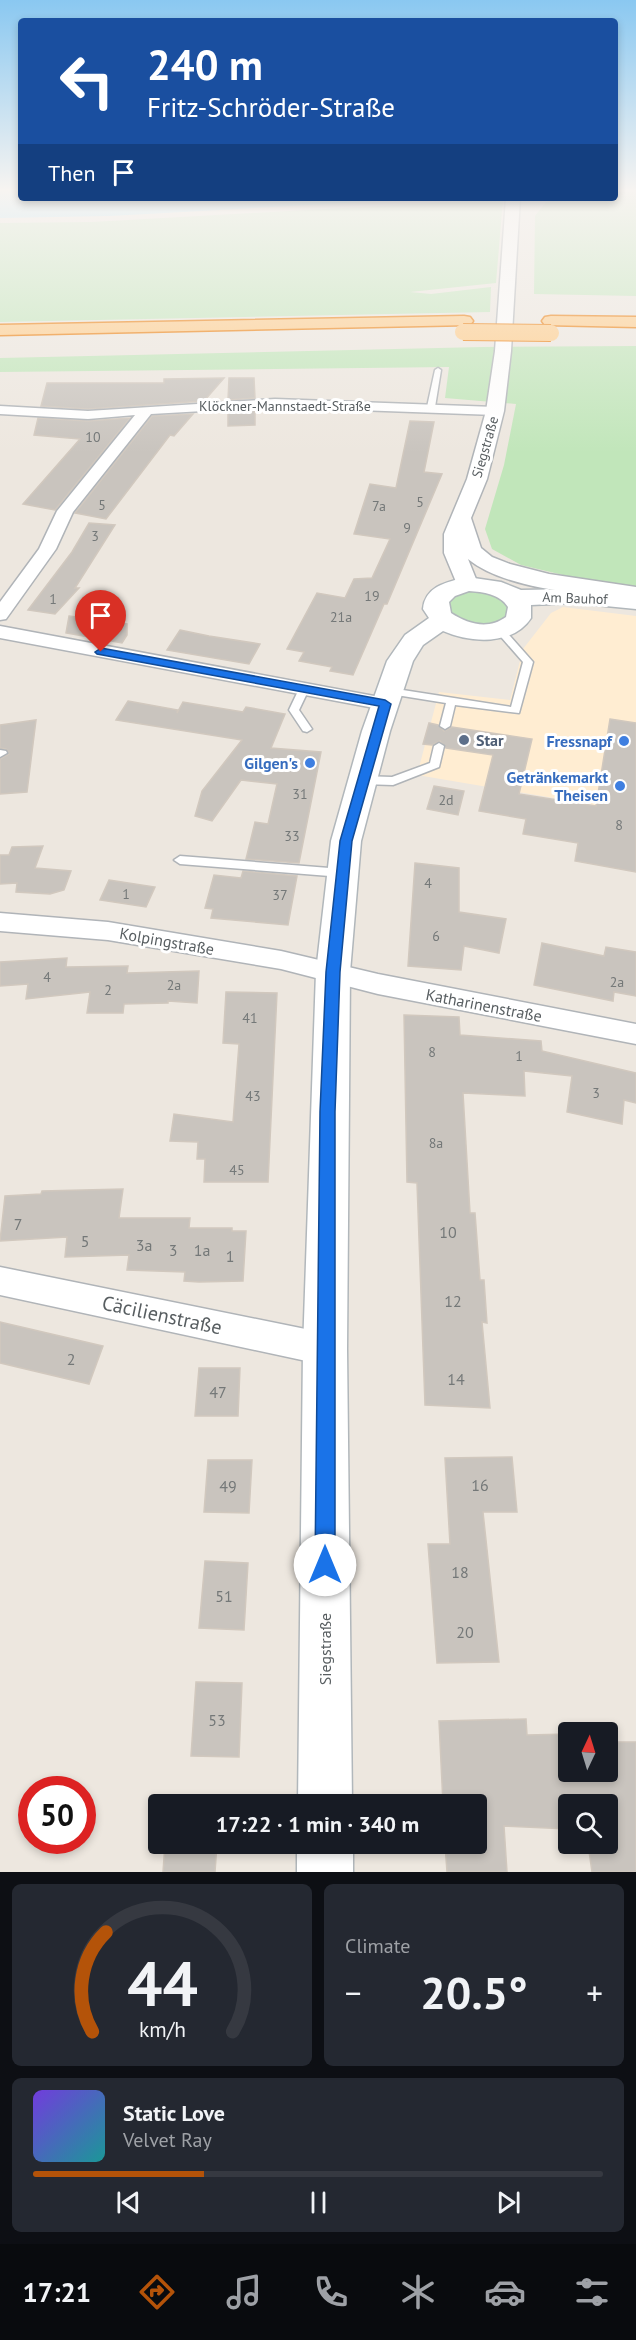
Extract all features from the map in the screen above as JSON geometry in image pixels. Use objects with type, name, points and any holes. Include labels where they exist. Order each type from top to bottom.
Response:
[{"type":"highway","points":[[0,330],[551,327],[636,322]]},
{"type":"highway","points":[[0,341],[464,326]]},
{"type":"highway","points":[[551,327],[636,334]]},
{"type":"main road","points":[[467,584],[494,587],[515,598],[520,613],[517,620],[500,630],[469,632],[442,620],[435,605],[437,598],[455,587],[467,584]]},
{"type":"main road","name":"Am Bauhof","points":[[515,598],[575,596],[636,602]]},
{"type":"main road","name":"Siegstraße","points":[[325,1794],[325,1349],[333,972],[346,841],[362,780],[400,661],[414,640],[442,620]]},
{"type":"main road","points":[[325,1854],[325,1872]]},
{"type":"street","name":"Siegstraße","points":[[467,584],[455,553],[454,534],[477,479],[495,411],[508,278]]},
{"type":"street","name":"Klöckner-Mannstaedt-Straße","points":[[0,410],[88,415],[145,412],[182,407],[276,403],[495,411]]},
{"type":"street","points":[[0,615],[46,549],[65,511],[145,412]]},
{"type":"street","points":[[463,516],[472,551],[493,567],[556,582],[636,594]]},
{"type":"street","points":[[0,632],[304,689],[387,697]]},
{"type":"street","name":"Kolpingstraße","points":[[0,922],[108,931],[281,960],[333,972]]},
{"type":"street","name":"Katharinenstraße","points":[[333,972],[378,984],[636,1034]]},
{"type":"street","name":"Cäcilienstraße","points":[[0,1281],[325,1349]]},
{"type":"lane","points":[[431,407],[438,370]]},
{"type":"lane","points":[[387,697],[451,702],[514,711],[528,662],[500,630]]},
{"type":"lane","points":[[304,689],[294,710],[307,729]]},
{"type":"lane","points":[[445,726],[451,702]]},
{"type":"lane","points":[[362,780],[393,781],[435,765],[439,747]]},
{"type":"lane","points":[[180,860],[343,873]]},
{"type":"shaded area","points":[[563,607],[636,616],[636,812],[417,775],[439,692],[510,700],[523,649],[551,613]]},
{"type":"green space","points":[[0,278],[496,278],[496,283],[410,292],[431,294],[491,287],[490,312],[0,322]]},
{"type":"green space","points":[[534,278],[636,278],[636,296],[534,294]]},
{"type":"green space","points":[[636,346],[636,588],[601,584],[521,565],[492,549],[485,529],[504,465],[516,404],[445,398],[449,367],[0,372],[0,358],[482,347]]},
{"type":"green space","points":[[477,591],[503,599],[509,609],[504,620],[477,626],[451,615],[448,604],[454,597]]},
{"type":"building","points":[[224,378],[204,401],[88,409],[41,406],[47,383],[164,383],[164,379]]},
{"type":"building","points":[[229,378],[254,378],[255,398],[228,400]]},
{"type":"building","points":[[255,410],[255,425],[228,426],[228,412]]},
{"type":"building","points":[[193,414],[174,436],[170,435],[106,519],[75,513],[152,416]]},
{"type":"building","points":[[38,418],[88,421],[130,418],[55,510],[23,504],[80,439],[34,435]]},
{"type":"building","points":[[410,421],[434,422],[424,472],[442,474],[387,604],[384,604],[353,675],[330,671],[332,667],[299,661],[304,652],[287,649],[317,593],[345,598],[354,579],[372,578],[390,539],[354,534],[370,484],[396,488]]},
{"type":"building","points":[[89,523],[115,525],[75,588],[79,588],[55,614],[28,610],[72,552]]},
{"type":"building","points":[[69,616],[127,624],[127,635],[122,643],[66,633]]},
{"type":"building","points":[[180,630],[260,644],[249,664],[167,650]]},
{"type":"building","points":[[128,701],[178,710],[177,713],[183,702],[243,712],[246,707],[285,714],[271,748],[321,752],[299,863],[246,859],[255,822],[268,824],[277,784],[241,780],[212,821],[195,816],[202,791],[242,740],[116,720]]},
{"type":"building","points":[[610,719],[636,723],[636,872],[575,861],[578,843],[523,834],[526,819],[479,811],[493,755],[446,748],[440,741],[432,745],[423,744],[429,723],[438,725],[444,731],[452,727],[532,739],[519,794],[596,806]]},
{"type":"building","points":[[36,720],[27,792],[0,794],[0,759],[9,754],[6,749],[0,748],[0,725]]},
{"type":"building","points":[[434,786],[464,791],[458,815],[427,809]]},
{"type":"building","points":[[43,846],[35,868],[71,871],[64,890],[50,894],[16,892],[17,883],[0,884],[0,855],[9,855],[12,847]]},
{"type":"building","points":[[415,863],[459,868],[459,912],[506,919],[499,953],[464,946],[461,970],[408,966]]},
{"type":"building","points":[[243,871],[297,876],[288,925],[211,918],[213,909],[205,908],[214,875],[241,878]]},
{"type":"building","points":[[109,880],[155,887],[146,907],[100,900]]},
{"type":"building","points":[[542,943],[604,956],[606,947],[636,952],[636,996],[614,992],[613,1001],[534,985]]},
{"type":"building","points":[[67,958],[66,967],[128,966],[127,973],[199,971],[197,1003],[168,1001],[168,1003],[124,1004],[123,1013],[87,1013],[90,992],[26,999],[28,984],[0,986],[0,962]]},
{"type":"building","points":[[226,992],[277,993],[268,1182],[204,1182],[205,1159],[197,1159],[198,1142],[170,1141],[174,1114],[233,1122],[239,1044],[223,1043]]},
{"type":"building","points":[[404,1015],[459,1017],[460,1035],[541,1041],[542,1051],[636,1073],[636,1103],[624,1100],[622,1124],[567,1112],[572,1076],[524,1071],[525,1096],[463,1093],[470,1213],[475,1213],[480,1280],[484,1280],[487,1323],[482,1322],[490,1408],[425,1405],[417,1183],[407,1182]]},
{"type":"building","points":[[123,1189],[119,1218],[190,1218],[189,1228],[232,1228],[232,1231],[246,1231],[243,1281],[184,1281],[185,1272],[127,1270],[129,1255],[65,1257],[67,1237],[0,1241],[5,1196],[41,1194],[42,1191]]},
{"type":"building","points":[[0,1322],[103,1346],[89,1384],[0,1363]]},
{"type":"building","points":[[199,1368],[240,1368],[238,1416],[195,1416]]},
{"type":"building","points":[[512,1457],[517,1512],[483,1512],[499,1662],[437,1663],[428,1544],[450,1544],[445,1458]]},
{"type":"building","points":[[208,1460],[252,1460],[249,1513],[204,1512]]},
{"type":"building","points":[[205,1561],[248,1563],[244,1630],[199,1628]]},
{"type":"building","points":[[196,1682],[242,1683],[239,1757],[191,1756]]},
{"type":"building","points":[[526,1719],[527,1735],[558,1734],[558,1782],[618,1782],[618,1742],[636,1742],[636,1872],[592,1872],[589,1854],[618,1854],[618,1794],[558,1794],[558,1829],[504,1826],[507,1872],[447,1872],[446,1854],[487,1854],[487,1794],[443,1794],[439,1721]]},
{"type":"building","points":[[164,1854],[216,1854],[215,1872],[163,1872]]},
{"type":"place","name":"Star","points":[[464,740]]},
{"type":"place","name":"Fressnapf","points":[[624,741]]},
{"type":"place","name":"Gilgen's","points":[[310,763]]},
{"type":"place","name":"Getränkemarkt Theisen","points":[[620,786]]},
{"type":"route","points":[[101,652],[385,704],[369,753],[346,841],[333,972],[328,1112],[325,1565]]}]
